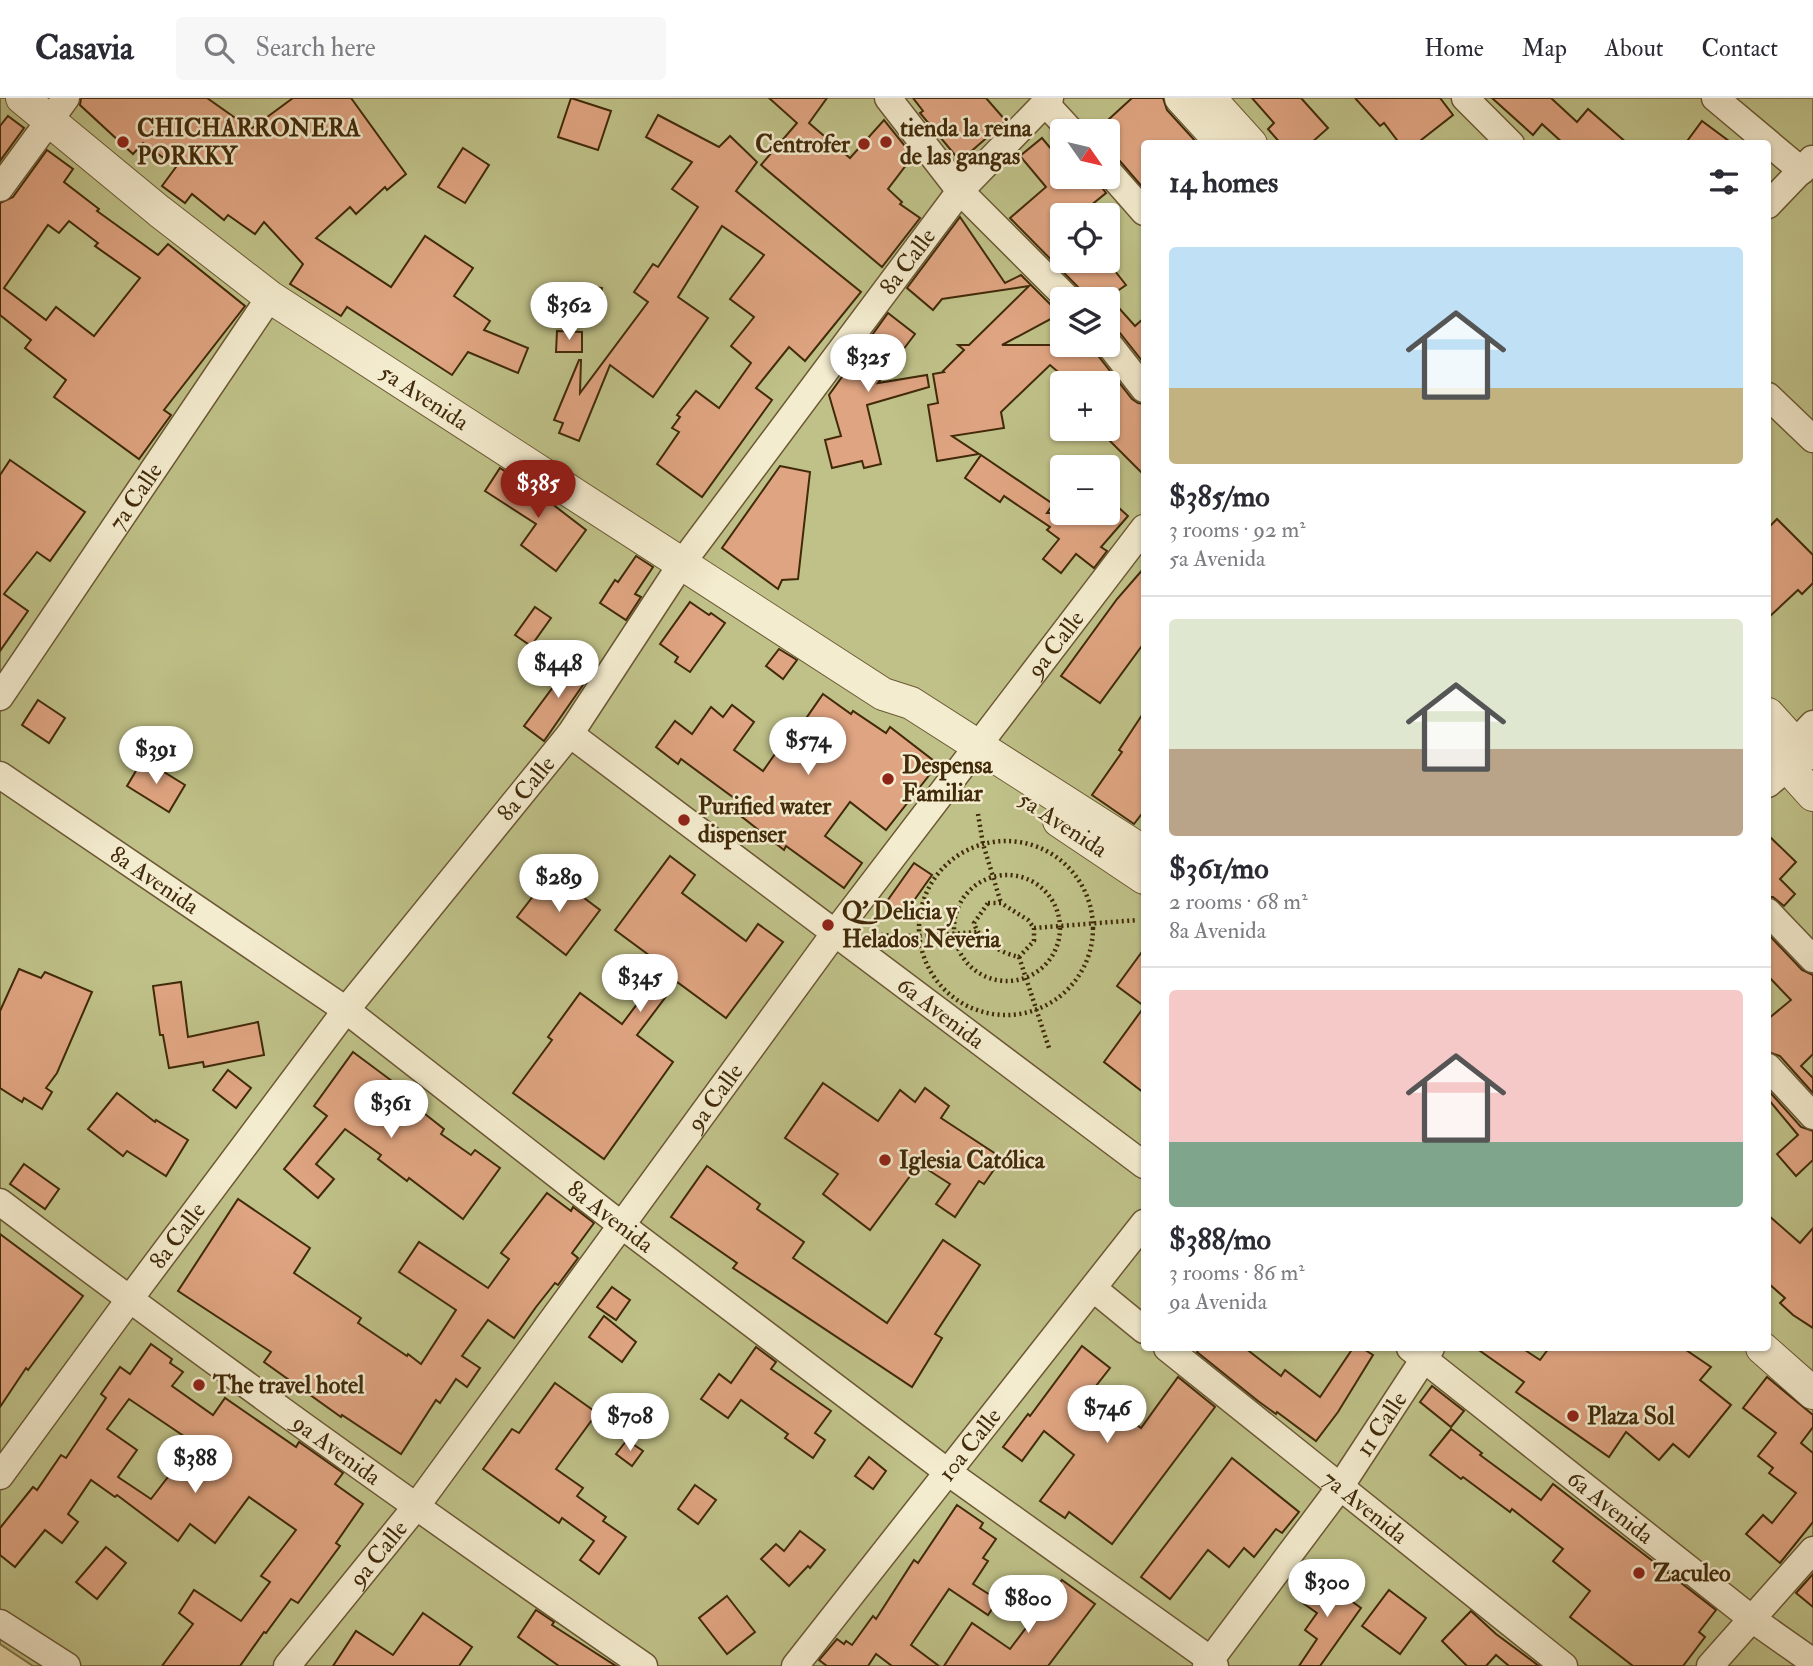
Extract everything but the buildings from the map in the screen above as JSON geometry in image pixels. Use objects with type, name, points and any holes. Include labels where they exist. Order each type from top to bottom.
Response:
[{"type":"street","name":"5a Avenida","points":[[22,98],[58,109],[159,211],[270,297],[883,694],[911,703],[972,752],[1141,876]]},
{"type":"street","points":[[888,98],[960,191],[1056,287]]},
{"type":"street","points":[[1181,98],[1219,140]]},
{"type":"street","points":[[1209,98],[1247,140]]},
{"type":"street","points":[[1715,98],[1809,166],[1771,202]]},
{"type":"street","points":[[1048,101],[1062,119]]},
{"type":"street","name":"8a Calle","points":[[0,1476],[346,1010],[570,734],[682,563],[960,191],[1048,101]]},
{"type":"street","points":[[1473,101],[1507,140]]},
{"type":"street","points":[[0,188],[58,109]]},
{"type":"street","points":[[1120,185],[1141,209]]},
{"type":"street","name":"7a Calle","points":[[0,696],[270,297]]},
{"type":"street","points":[[1118,357],[1141,385]]},
{"type":"street","points":[[1771,399],[1813,439]]},
{"type":"street","name":"9a Calle","points":[[287,1666],[415,1508],[834,934],[1141,531]]},
{"type":"street","points":[[1771,720],[1813,795]]},
{"type":"street","name":"6a Avenida","points":[[570,734],[1141,1163]]},
{"type":"street","name":"5a Avenida","points":[[972,752],[1141,850]]},
{"type":"street","name":"8a Avenida","points":[[0,775],[346,1010],[620,1224],[949,1473],[1211,1664]]},
{"type":"street","points":[[1771,915],[1813,959]]},
{"type":"street","points":[[1771,1070],[1813,1116]]},
{"type":"street","name":"9a Avenida","points":[[0,1202],[129,1300],[415,1508],[644,1666]]},
{"type":"street","name":"10a Calle","points":[[795,1666],[1141,1227]]},
{"type":"street","points":[[1094,1289],[1141,1328]]},
{"type":"street","points":[[1771,1329],[1813,1366]]},
{"type":"street","name":"7a Avenida","points":[[1171,1351],[1564,1666]]},
{"type":"street","name":"6a Avenida","points":[[1422,1351],[1752,1619],[1813,1662]]},
{"type":"street","name":"11 Calle","points":[[1211,1664],[1340,1488],[1422,1351]]},
{"type":"street","points":[[1765,1351],[1813,1393]]},
{"type":"street","points":[[1710,1666],[1813,1550]]},
{"type":"street","points":[[0,1623],[67,1666]]},
{"type":"path","points":[[978,814],[983,844],[1001,903]]},
{"type":"path","points":[[1005,841],[1027,843],[1048,851],[1066,864],[1080,881],[1089,902],[1093,923],[1091,946],[1077,976],[1055,1000],[1035,1010],[1013,1015],[990,1014],[969,1007],[950,995],[934,979],[924,959],[919,936],[920,912],[928,889],[942,869],[961,853],[983,844],[1005,841]]},
{"type":"path","points":[[1009,874],[1025,877],[1039,884],[1051,896],[1058,910],[1061,926],[1059,943],[1052,958],[1040,971],[1025,979],[1010,982],[979,974],[966,963],[958,950],[954,919],[963,898],[979,883],[993,876],[1009,874]]},
{"type":"path","points":[[988,903],[1001,903],[1028,920],[1034,928],[1034,941],[1019,957],[1005,954],[977,932],[974,923],[988,903]]},
{"type":"path","points":[[1034,928],[1138,920]]},
{"type":"path","points":[[881,935],[919,936],[977,932]]},
{"type":"path","points":[[1019,957],[1050,1051]]},
{"type":"green space","points":[[0,98],[1813,98],[1813,1666],[33,1666],[0,1644]]},
{"type":"place","name":"CHICHARRONERA PORKKY","points":[[123,142]]},
{"type":"place","name":"tienda la reina de las gangas","points":[[886,142]]},
{"type":"place","name":"Centrofer","points":[[864,144]]},
{"type":"place","name":"Despensa Familiar","points":[[888,779]]},
{"type":"place","name":"Purified water dispenser","points":[[684,820]]},
{"type":"place","name":"Q' Delicia y Helados Neveria","points":[[828,925]]},
{"type":"place","name":"Iglesia Católica","points":[[885,1160]]},
{"type":"place","name":"The travel hotel","points":[[199,1385]]},
{"type":"place","name":"Plaza Sol","points":[[1573,1416]]},
{"type":"place","name":"Zaculeo","points":[[1639,1573]]}]
